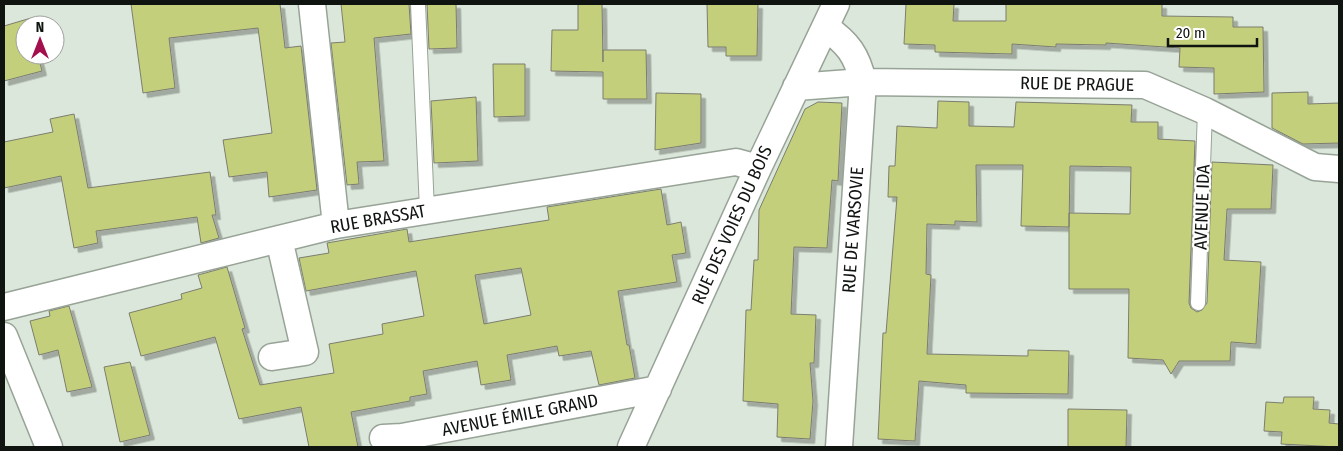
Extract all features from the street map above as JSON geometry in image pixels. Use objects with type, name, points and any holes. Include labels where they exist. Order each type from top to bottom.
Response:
[{"type":"street","points":[[312,4],[336,225]]},
{"type":"street","name":"RUE DES VOIES DU BOIS","points":[[631,447],[758,168],[836,4]]},
{"type":"street","name":"RUE DE VARSOVIE","points":[[825,27],[850,48],[860,68],[863,82],[839,447]]},
{"type":"street","name":"RUE DE PRAGUE","points":[[796,87],[863,82],[1145,85],[1205,111],[1315,167],[1339,169]]},
{"type":"street","name":"RUE BRASSAT","points":[[4,307],[336,225],[736,162],[758,168]]},
{"type":"street","points":[[272,357],[305,352],[279,238]]},
{"type":"street","points":[[4,336],[49,447]]},
{"type":"street","name":"AVENUE ÉMILE GRAND","points":[[383,438],[402,437],[658,389]]},
{"type":"lane","points":[[418,4],[427,210]]},
{"type":"lane","name":"AVENUE IDA","points":[[1198,303],[1205,111]]},
{"type":"building","points":[[131,4],[280,4],[285,48],[301,46],[317,190],[269,197],[267,172],[229,177],[223,140],[272,133],[258,28],[169,38],[175,88],[143,93]]},
{"type":"building","points":[[341,4],[409,4],[411,34],[374,38],[384,161],[357,162],[359,184],[347,185],[331,43],[345,42]]},
{"type":"building","points":[[427,4],[456,4],[457,48],[429,49]]},
{"type":"building","points":[[578,4],[602,4],[603,62],[603,50],[646,50],[647,99],[603,99],[603,72],[551,71],[552,30],[578,30]]},
{"type":"building","points":[[707,4],[758,4],[757,56],[726,56],[726,47],[708,47]]},
{"type":"building","points":[[906,4],[954,4],[953,21],[1006,21],[1006,4],[1162,4],[1162,16],[1233,17],[1233,27],[1263,27],[1264,92],[1214,94],[1214,68],[1179,67],[1180,48],[1106,43],[1106,45],[1056,44],[1056,47],[1012,44],[1012,54],[935,52],[935,45],[904,44]]},
{"type":"building","points":[[15,23],[15,65],[40,65],[42,71],[4,81],[4,26]]},
{"type":"building","points":[[493,64],[525,64],[525,116],[494,117]]},
{"type":"building","points":[[1308,92],[1308,104],[1339,103],[1339,143],[1303,144],[1272,128],[1272,93]]},
{"type":"building","points":[[656,93],[701,94],[701,143],[655,150]]},
{"type":"building","points":[[476,97],[478,161],[434,163],[431,101]]},
{"type":"building","points":[[938,101],[969,102],[969,126],[1014,127],[1016,102],[1132,105],[1131,122],[1158,122],[1158,139],[1195,141],[1189,303],[1191,308],[1197,312],[1202,310],[1207,303],[1212,162],[1273,165],[1271,209],[1227,209],[1224,260],[1261,262],[1256,344],[1231,342],[1230,361],[1179,361],[1171,374],[1163,360],[1128,358],[1129,289],[1069,289],[1069,227],[1021,226],[1023,165],[976,165],[977,222],[955,221],[955,225],[927,224],[926,274],[931,275],[927,354],[1028,356],[1028,350],[1069,351],[1068,394],[966,393],[966,385],[919,381],[915,441],[878,439],[883,333],[886,333],[897,197],[888,197],[889,166],[895,166],[897,126],[937,128]],"holes":[[[1070,166],[1131,167],[1130,214],[1069,213]]]},
{"type":"building","points":[[818,102],[842,103],[838,181],[832,180],[827,248],[794,247],[791,314],[816,315],[814,363],[810,363],[813,401],[810,439],[777,437],[778,404],[743,401],[746,310],[751,310],[754,260],[758,260],[759,210],[805,109]]},
{"type":"building","points":[[74,114],[88,188],[210,172],[216,215],[212,215],[219,238],[201,243],[197,217],[96,231],[98,243],[74,248],[61,176],[4,188],[4,142],[53,132],[50,119]]},
{"type":"building","points":[[661,189],[667,225],[681,222],[686,253],[672,255],[677,282],[618,291],[627,345],[629,345],[635,378],[599,385],[591,351],[559,356],[557,346],[507,355],[511,380],[481,385],[477,361],[423,371],[427,394],[410,397],[410,401],[351,412],[358,447],[309,447],[301,407],[239,419],[215,337],[141,356],[129,313],[182,299],[181,294],[202,288],[198,275],[227,267],[245,328],[242,329],[260,385],[334,373],[329,344],[383,334],[382,324],[424,316],[416,271],[306,291],[299,258],[329,253],[327,243],[407,229],[409,242],[549,220],[547,207]],"holes":[[[521,268],[531,315],[484,324],[475,275]]]},
{"type":"building","points":[[69,306],[92,387],[67,392],[58,350],[39,355],[30,321],[50,316],[49,311]]},
{"type":"building","points":[[130,362],[150,435],[120,442],[104,367]]},
{"type":"building","points":[[1284,397],[1314,397],[1313,409],[1330,410],[1329,423],[1339,424],[1339,447],[1281,444],[1282,432],[1264,431],[1266,402],[1283,403]]},
{"type":"building","points":[[1068,409],[1127,410],[1126,447],[1068,447]]}]
